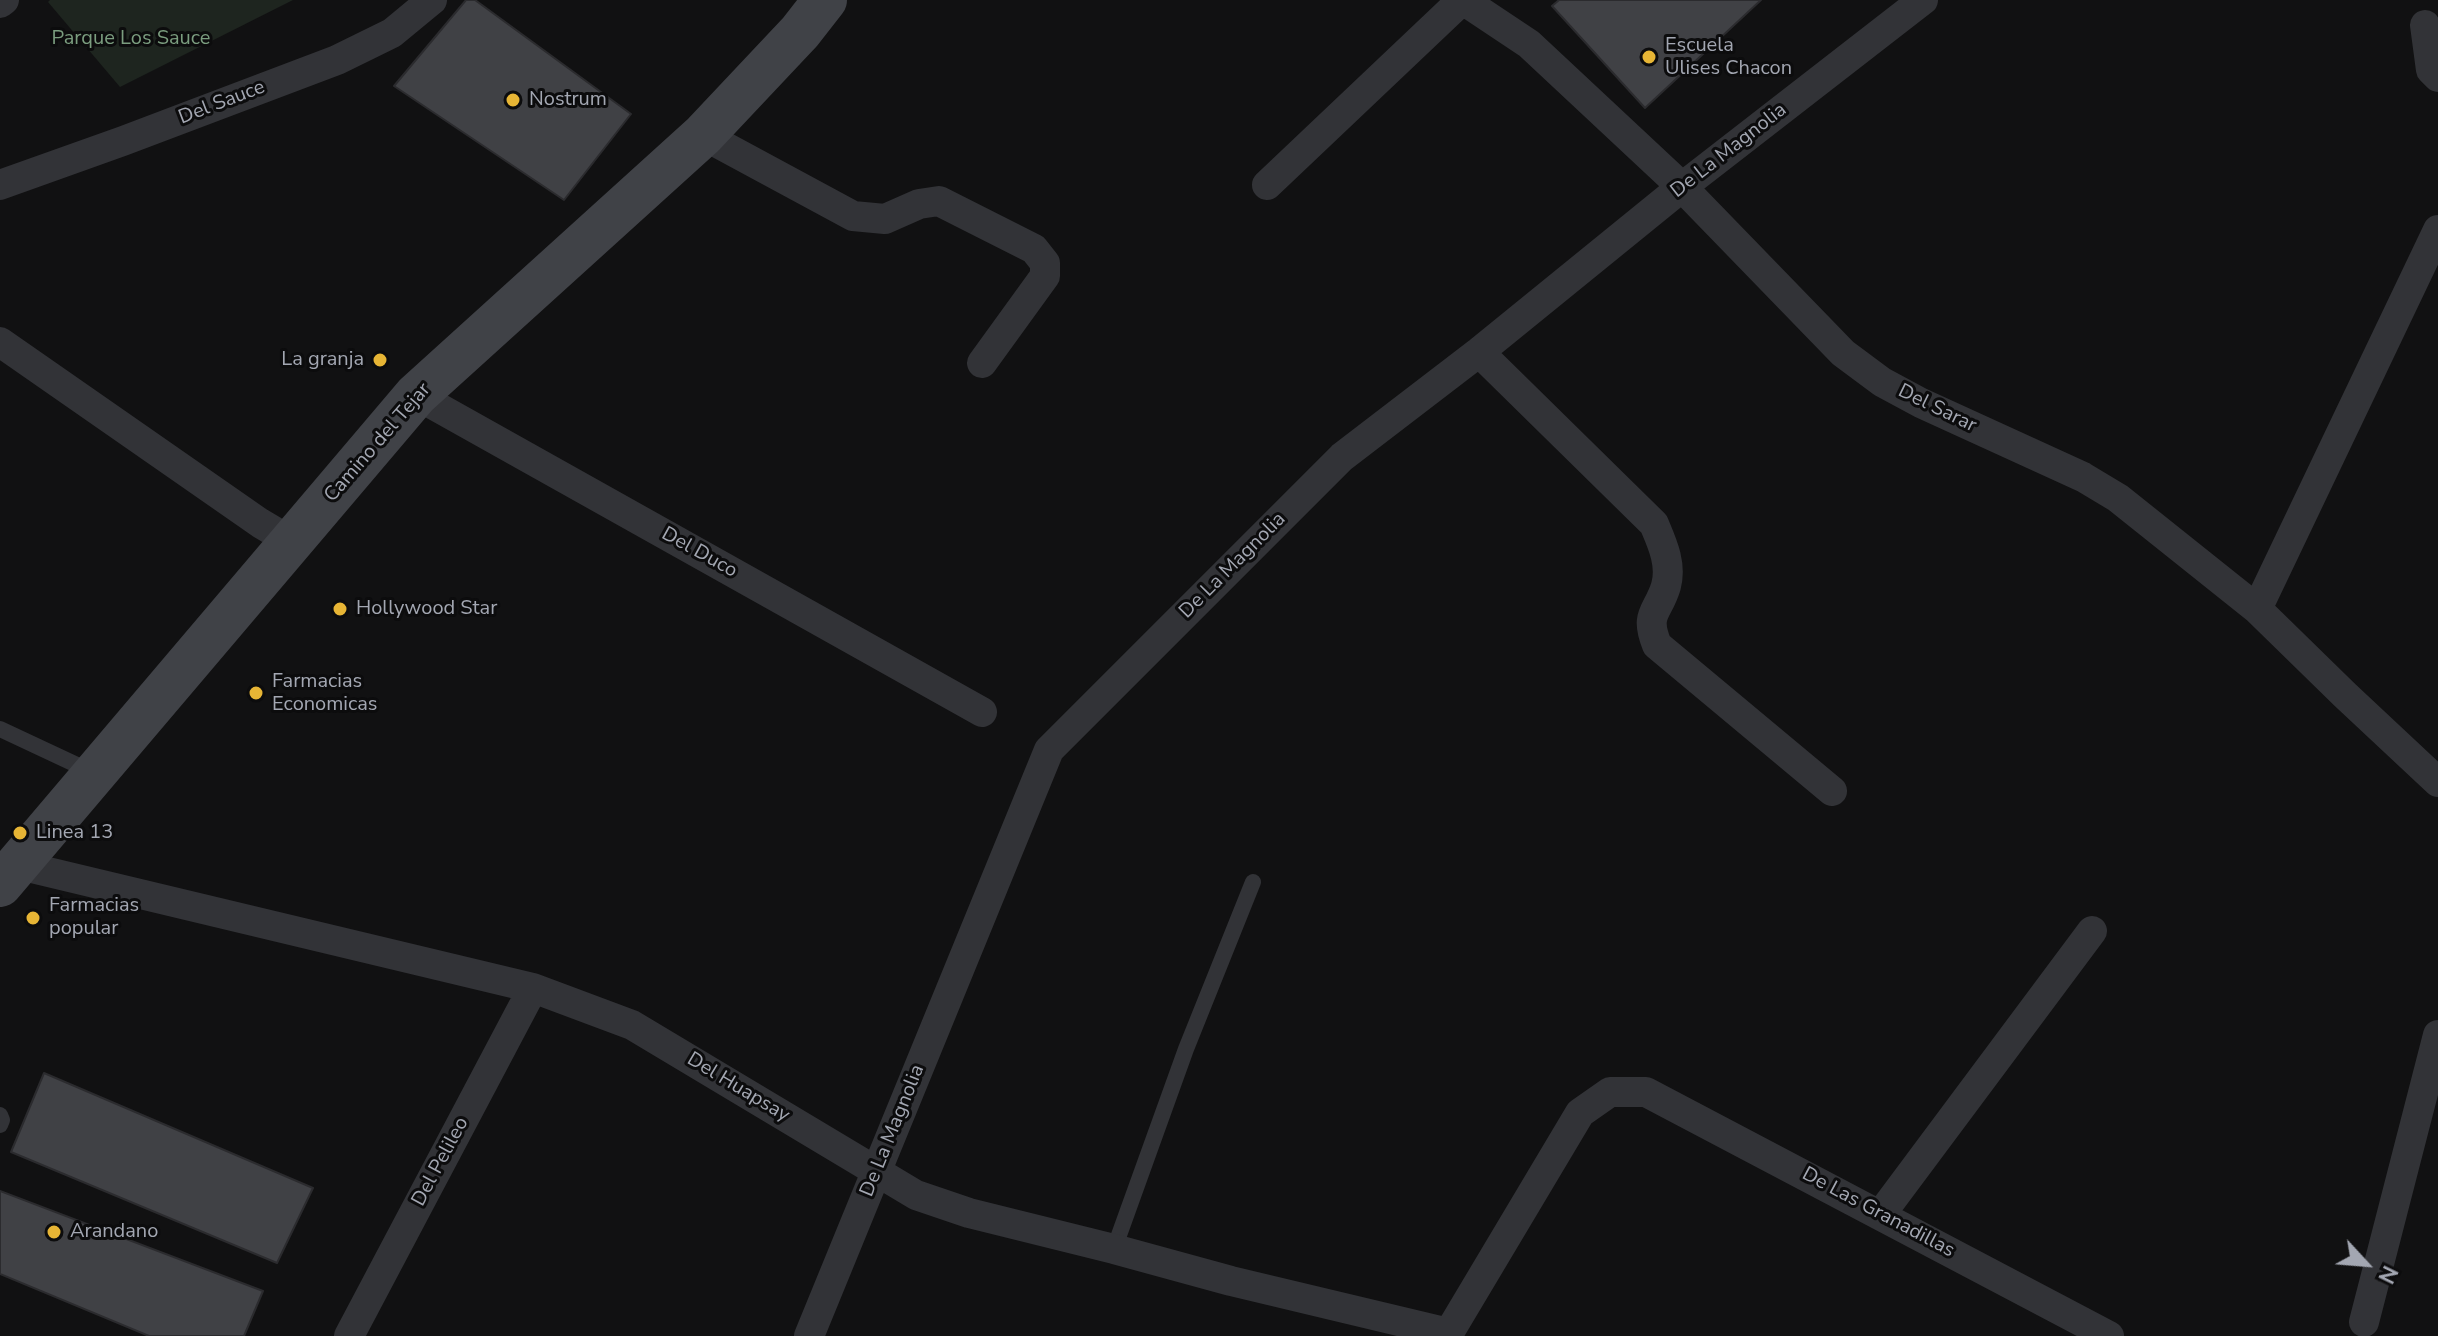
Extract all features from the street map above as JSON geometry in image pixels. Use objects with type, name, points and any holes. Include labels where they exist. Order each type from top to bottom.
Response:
[{"type":"street","name":"Del Sauce","points":[[0,185],[337,60],[392,33],[432,0]]},
{"type":"street","name":"Camino del Tejar","points":[[9,875],[416,395],[703,135],[800,32],[825,0]]},
{"type":"street","points":[[1267,185],[1462,0]]},
{"type":"street","name":"Del Sarar","points":[[1462,0],[1529,44],[1682,187],[1843,353],[1882,382],[1921,403],[2083,477],[2118,498],[2257,609],[2438,782]]},
{"type":"street","name":"De La Magnolia","points":[[809,1336],[1049,750],[1342,457],[1923,0]]},
{"type":"street","points":[[2425,25],[2431,70],[2438,77]]},
{"type":"street","points":[[703,135],[853,216],[885,219],[919,204],[939,201],[1034,249],[1045,263],[1045,276],[982,363]]},
{"type":"street","points":[[2257,609],[2438,230]]},
{"type":"street","points":[[0,342],[260,523],[292,542]]},
{"type":"street","points":[[1479,352],[1654,524],[1666,552],[1666,585],[1653,613],[1650,630],[1657,645],[1832,791]]},
{"type":"street","name":"Del Duco","points":[[416,395],[982,712]]},
{"type":"street","name":"Del Huapsay","points":[[9,875],[533,988],[632,1025],[916,1195],[969,1213],[1448,1335]]},
{"type":"street","points":[[1881,1214],[2092,931]]},
{"type":"street","name":"Del Pelileo","points":[[349,1336],[533,988]]},
{"type":"street","points":[[2364,1322],[2438,1035]]},
{"type":"street","name":"De Las Granadillas","points":[[1448,1335],[1580,1113],[1610,1092],[1646,1092],[2109,1336]]},
{"type":"lane","points":[[0,729],[96,774]]},
{"type":"lane","points":[[1114,1249],[1186,1049],[1253,882]]},
{"type":"lane","points":[[0,1115],[0,1125]]},
{"type":"green space","name":"Parque Los Sauce","points":[[293,0],[120,87],[48,2]]},
{"type":"building","name":"Nostrum","points":[[466,0],[475,0],[631,114],[564,200],[394,86]]},
{"type":"building","name":"Escuela Ulises Chacon","points":[[1559,0],[1761,0],[1645,108],[1552,6]]},
{"type":"building","points":[[44,1073],[313,1188],[277,1263],[11,1152]]},
{"type":"building","name":"Arandano","points":[[0,1191],[263,1291],[244,1336],[149,1336],[0,1274]]},
{"type":"place","name":"Escuela Ulises Chacon","points":[[1649,57]]},
{"type":"place","name":"Nostrum","points":[[513,100]]},
{"type":"place","name":"La granja","points":[[380,360]]},
{"type":"place","name":"Hollywood Star","points":[[340,609]]},
{"type":"place","name":"Farmacias Economicas","points":[[256,693]]},
{"type":"place","name":"Linea 13","points":[[20,833]]},
{"type":"place","name":"Farmacias popular","points":[[33,918]]},
{"type":"place","name":"Arandano","points":[[54,1232]]}]
